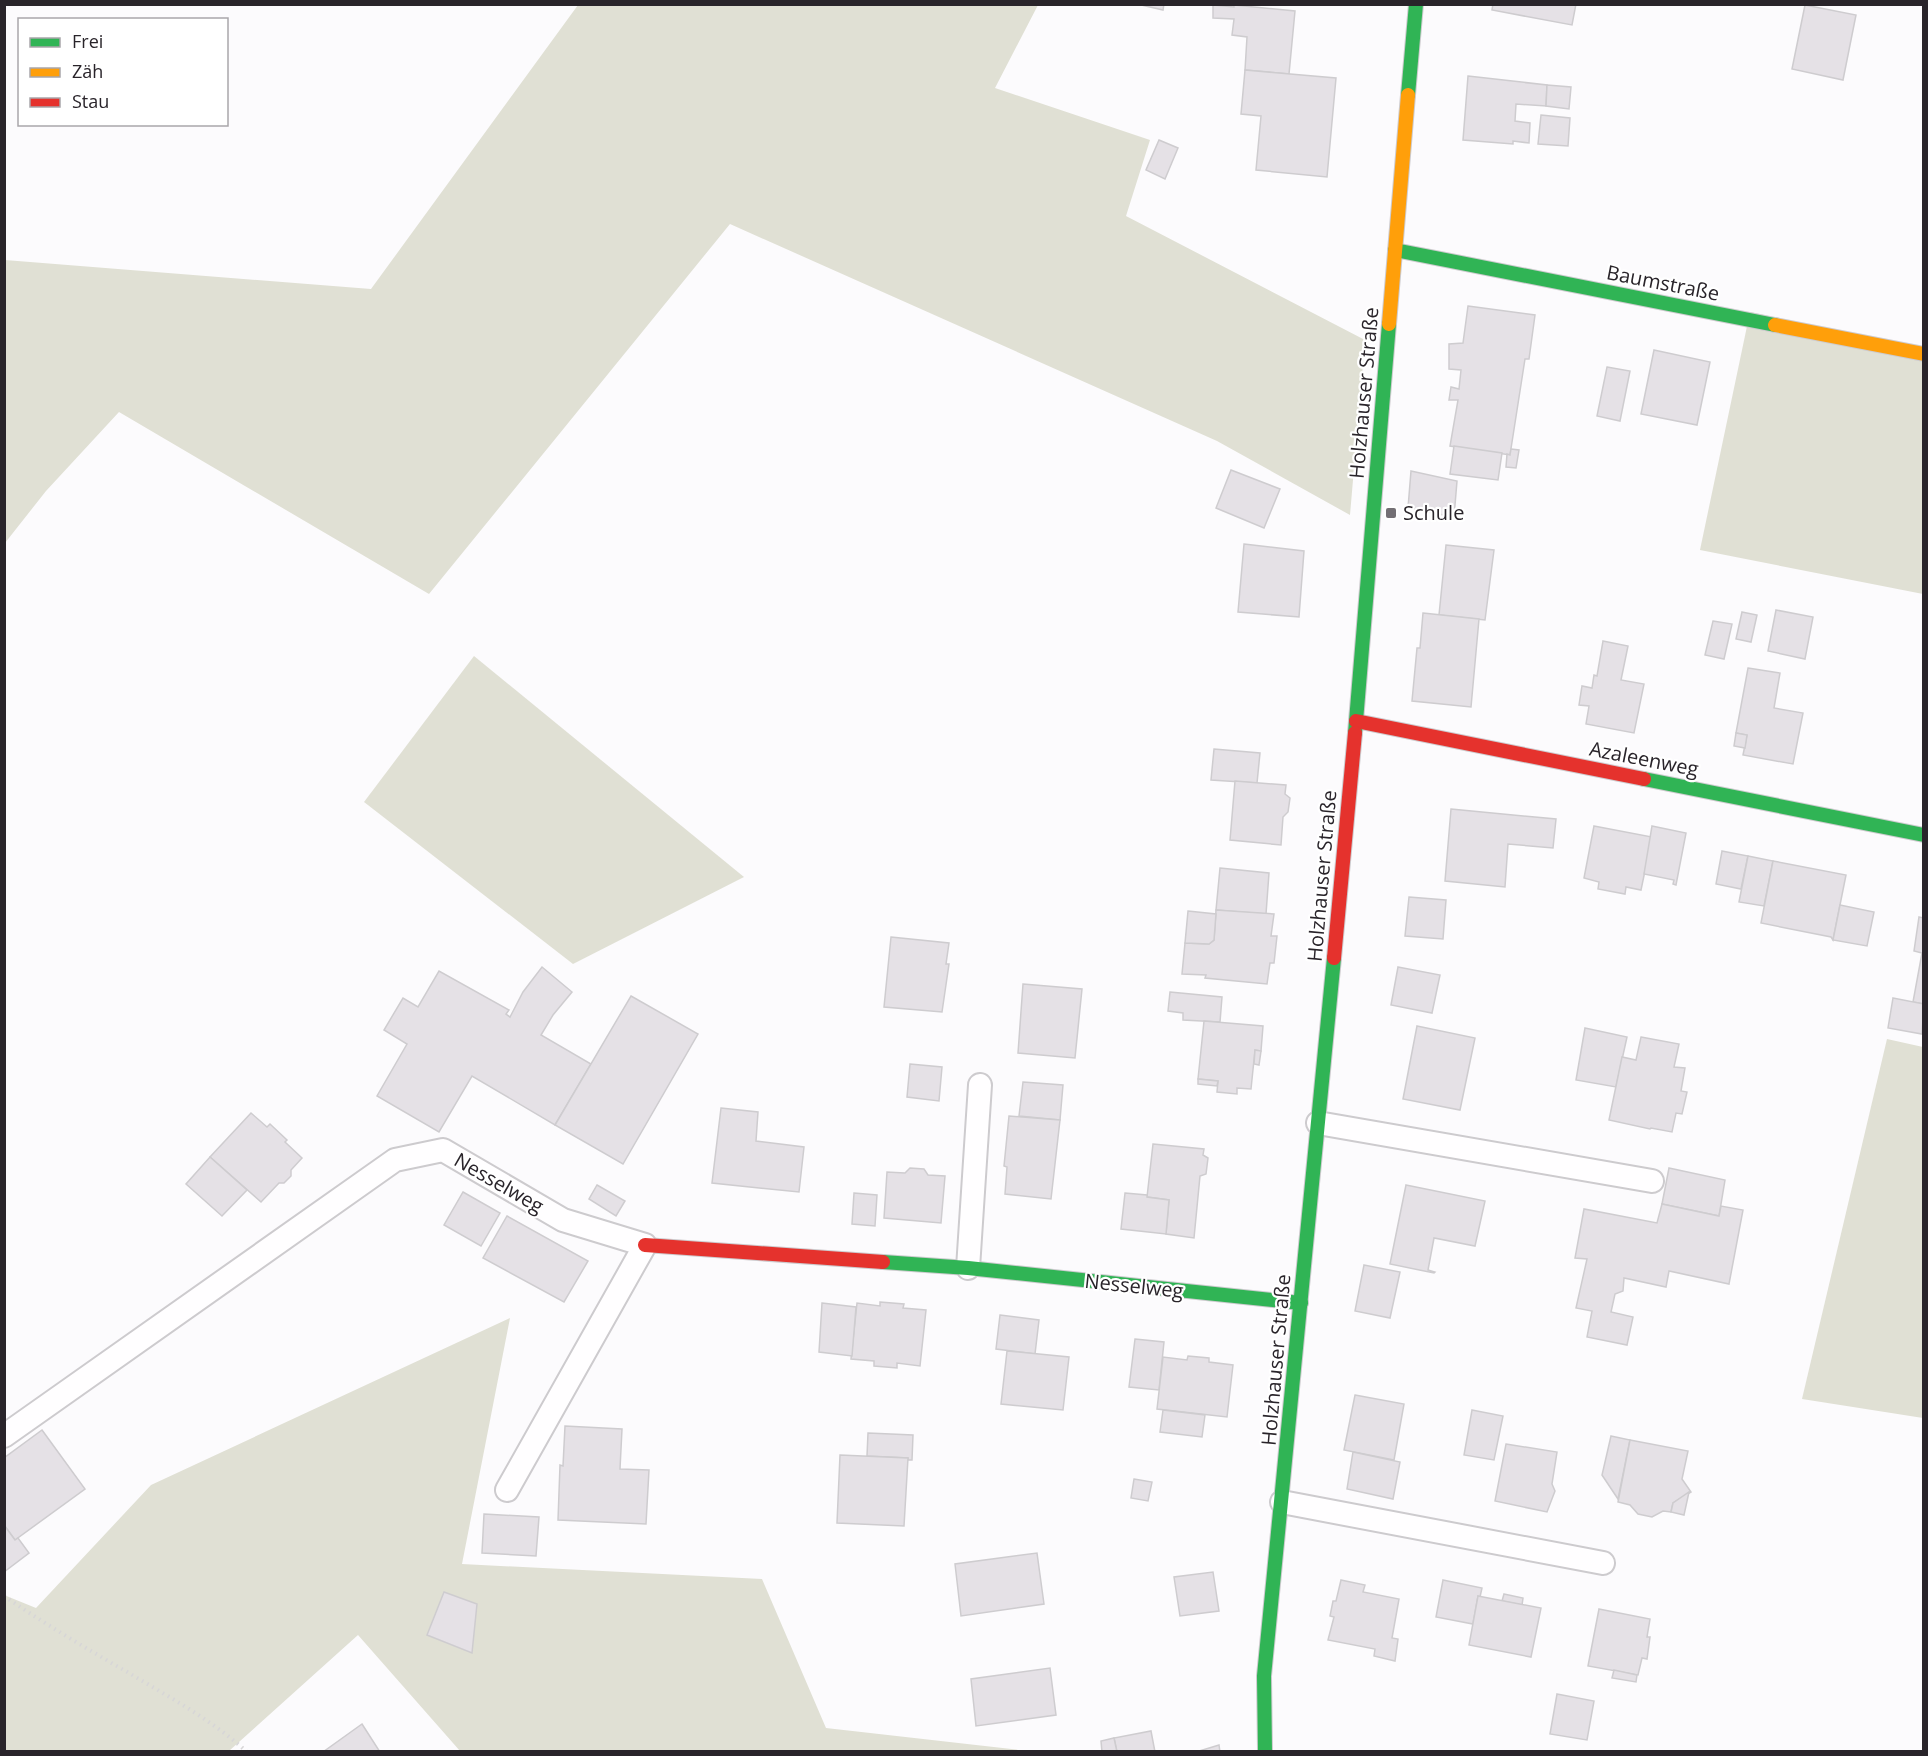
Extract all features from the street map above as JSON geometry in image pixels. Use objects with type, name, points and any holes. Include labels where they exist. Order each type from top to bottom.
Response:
[{"type":"street","name":"Holzhauser Straße","points":[[1265,1752],[1264,1676],[1356,721],[1416,4]]},
{"type":"street","name":"Baumstraße","points":[[1395,250],[1923,354]]},
{"type":"street","name":"Azaleenweg","points":[[1356,721],[1923,835]]},
{"type":"street","name":"Nesselweg","points":[[645,1245],[968,1268],[1301,1303]]},
{"type":"lane","points":[[968,1268],[980,1084]]},
{"type":"lane","points":[[1318,1123],[1652,1181]]},
{"type":"lane","name":"Nesselweg","points":[[4,1436],[395,1160],[443,1150],[563,1220],[645,1245]]},
{"type":"lane","points":[[507,1490],[645,1245]]},
{"type":"lane","points":[[1282,1502],[1603,1563]]},
{"type":"path","points":[[4,1596],[58,1632],[177,1701],[233,1739],[247,1752]]},
{"type":"shaded area","points":[[578,5],[1038,5],[995,88],[1150,140],[1126,216],[1365,340],[1350,515],[1217,441],[730,224],[429,594],[119,412],[46,491],[5,543],[5,260],[371,289]]},
{"type":"shaded area","points":[[1750,312],[1923,350],[1923,594],[1700,550]]},
{"type":"shaded area","points":[[474,656],[744,877],[573,964],[364,802]]},
{"type":"shaded area","points":[[1887,1039],[1923,1047],[1923,1418],[1802,1399]]},
{"type":"shaded area","points":[[510,1318],[462,1564],[762,1579],[826,1728],[1028,1751],[460,1751],[358,1635],[229,1751],[5,1751],[4,1595],[36,1608],[151,1485]]},
{"type":"building","points":[[1137,4],[1164,4],[1163,10]]},
{"type":"building","points":[[1493,4],[1576,4],[1572,25],[1492,10]]},
{"type":"building","points":[[1213,5],[1295,11],[1289,74],[1245,70],[1247,37],[1232,35],[1234,19],[1213,18]]},
{"type":"building","points":[[1805,5],[1856,15],[1843,80],[1792,69]]},
{"type":"building","points":[[1245,70],[1336,78],[1327,177],[1256,170],[1261,116],[1241,114]]},
{"type":"building","points":[[1468,76],[1547,85],[1546,106],[1516,104],[1515,121],[1530,123],[1529,143],[1463,140]]},
{"type":"building","points":[[1547,85],[1571,87],[1569,109],[1546,106]]},
{"type":"building","points":[[1541,115],[1570,118],[1568,146],[1538,144]]},
{"type":"building","points":[[1159,140],[1178,148],[1165,179],[1146,170]]},
{"type":"building","points":[[1468,306],[1535,315],[1529,359],[1525,359],[1510,455],[1450,446],[1458,400],[1449,400],[1451,387],[1459,389],[1461,370],[1449,369],[1449,344],[1463,343]]},
{"type":"building","points":[[1654,350],[1710,362],[1697,425],[1641,414]]},
{"type":"building","points":[[1607,367],[1630,371],[1620,421],[1597,416]]},
{"type":"building","points":[[1454,446],[1502,453],[1498,480],[1450,474]]},
{"type":"building","points":[[1511,449],[1519,450],[1516,468],[1506,467],[1507,454],[1510,455]]},
{"type":"building","points":[[1231,470],[1280,489],[1264,528],[1216,508]]},
{"type":"building","points":[[1411,471],[1457,481],[1454,517],[1408,508]]},
{"type":"building","points":[[1244,544],[1304,551],[1299,617],[1238,612]]},
{"type":"building","points":[[1446,545],[1494,550],[1485,620],[1439,615]]},
{"type":"building","points":[[1776,610],[1813,617],[1805,659],[1768,651]]},
{"type":"building","points":[[1742,612],[1757,615],[1751,642],[1736,639]]},
{"type":"building","points":[[1423,613],[1479,619],[1471,707],[1412,701]]},
{"type":"building","points":[[1713,621],[1732,624],[1724,659],[1705,655]]},
{"type":"building","points":[[1603,641],[1628,646],[1621,680],[1644,684],[1634,733],[1586,724],[1589,706],[1579,705],[1582,686],[1592,688],[1594,675],[1597,676]]},
{"type":"building","points":[[1748,668],[1780,673],[1774,708],[1803,713],[1793,764],[1743,755],[1747,735],[1736,733]]},
{"type":"building","points":[[1736,733],[1747,735],[1745,748],[1734,746]]},
{"type":"building","points":[[1214,749],[1260,753],[1257,783],[1211,780]]},
{"type":"building","points":[[1235,781],[1286,785],[1285,794],[1290,798],[1288,812],[1283,817],[1281,845],[1230,840]]},
{"type":"building","points":[[1451,809],[1556,819],[1553,848],[1508,844],[1505,887],[1445,881]]},
{"type":"building","points":[[1594,826],[1652,837],[1641,890],[1626,887],[1625,894],[1598,889],[1599,882],[1584,878]]},
{"type":"building","points":[[1652,826],[1686,833],[1676,885],[1673,884],[1674,880],[1644,874]]},
{"type":"building","points":[[1722,851],[1748,856],[1741,889],[1716,884]]},
{"type":"building","points":[[1748,856],[1773,861],[1764,906],[1739,902]]},
{"type":"building","points":[[1773,861],[1846,875],[1833,940],[1831,937],[1761,923]]},
{"type":"building","points":[[1220,868],[1269,873],[1266,914],[1216,910]]},
{"type":"building","points":[[1409,897],[1446,900],[1443,939],[1405,936]]},
{"type":"building","points":[[1840,905],[1874,912],[1867,946],[1833,940]]},
{"type":"building","points":[[1216,910],[1274,914],[1271,936],[1277,936],[1274,963],[1270,963],[1267,984],[1205,978],[1206,975],[1182,974],[1185,943],[1209,944],[1214,940]]},
{"type":"building","points":[[1188,911],[1216,914],[1214,940],[1209,944],[1185,943]]},
{"type":"building","points":[[1919,917],[1924,918],[1924,1004],[1913,1002],[1922,953],[1914,951]]},
{"type":"building","points":[[891,937],[949,943],[946,964],[949,964],[942,1012],[884,1007]]},
{"type":"building","points":[[542,967],[572,992],[553,1015],[541,1035],[591,1064],[555,1125],[472,1076],[439,1132],[377,1096],[407,1044],[384,1030],[403,998],[418,1007],[439,971],[509,1010],[506,1014],[510,1017],[523,992]]},
{"type":"building","points":[[1398,967],[1440,975],[1432,1013],[1391,1005]]},
{"type":"building","points":[[1023,984],[1082,989],[1075,1058],[1018,1053]]},
{"type":"building","points":[[1170,992],[1222,997],[1220,1022],[1183,1020],[1183,1013],[1168,1011]]},
{"type":"building","points":[[631,996],[698,1034],[623,1164],[555,1125]]},
{"type":"building","points":[[1893,998],[1924,1004],[1922,1034],[1888,1028]]},
{"type":"building","points":[[1204,1021],[1263,1026],[1261,1051],[1255,1050],[1251,1089],[1237,1088],[1237,1094],[1217,1092],[1218,1081],[1198,1079]]},
{"type":"building","points":[[1417,1026],[1475,1038],[1460,1110],[1403,1099]]},
{"type":"building","points":[[1585,1028],[1627,1037],[1616,1087],[1576,1080]]},
{"type":"building","points":[[1641,1037],[1679,1044],[1674,1067],[1685,1068],[1681,1091],[1687,1092],[1682,1114],[1676,1113],[1672,1132],[1609,1120],[1622,1057],[1636,1060]]},
{"type":"building","points":[[1255,1050],[1261,1051],[1259,1065],[1254,1064]]},
{"type":"building","points":[[910,1064],[942,1067],[939,1101],[907,1097]]},
{"type":"building","points":[[1198,1079],[1218,1081],[1217,1086],[1198,1084]]},
{"type":"building","points":[[1023,1082],[1063,1085],[1060,1120],[1019,1116]]},
{"type":"building","points":[[721,1108],[758,1112],[756,1141],[804,1147],[799,1192],[712,1183]]},
{"type":"building","points":[[251,1113],[267,1127],[270,1124],[302,1158],[291,1170],[291,1176],[284,1183],[279,1183],[261,1202],[210,1157]]},
{"type":"building","points":[[1009,1116],[1060,1120],[1051,1199],[1005,1194],[1007,1167],[1004,1166]]},
{"type":"building","points":[[1153,1144],[1204,1149],[1203,1155],[1208,1158],[1206,1174],[1200,1176],[1194,1238],[1166,1234],[1169,1200],[1147,1197]]},
{"type":"building","points":[[210,1157],[247,1190],[222,1216],[186,1184]]},
{"type":"building","points":[[910,1168],[924,1169],[928,1175],[945,1176],[941,1223],[884,1218],[887,1172],[905,1173]]},
{"type":"building","points":[[1669,1168],[1725,1180],[1719,1216],[1662,1204]]},
{"type":"building","points":[[597,1185],[625,1201],[616,1216],[589,1199]]},
{"type":"building","points":[[1406,1185],[1485,1201],[1475,1246],[1434,1238],[1428,1270],[1434,1273],[1390,1264]]},
{"type":"building","points":[[463,1192],[500,1213],[481,1246],[444,1225]]},
{"type":"building","points":[[854,1193],[877,1195],[875,1226],[852,1224]]},
{"type":"building","points":[[1125,1193],[1169,1200],[1166,1234],[1121,1229]]},
{"type":"building","points":[[1662,1204],[1719,1216],[1721,1206],[1743,1210],[1729,1284],[1669,1271],[1666,1287],[1624,1278],[1623,1291],[1615,1294],[1611,1312],[1633,1317],[1627,1345],[1587,1337],[1592,1311],[1576,1308],[1587,1259],[1575,1258],[1584,1209],[1657,1223]]},
{"type":"building","points":[[507,1216],[588,1261],[564,1302],[483,1258]]},
{"type":"building","points":[[1364,1265],[1400,1272],[1390,1318],[1355,1311]]},
{"type":"building","points":[[880,1302],[904,1304],[903,1308],[926,1310],[920,1366],[897,1363],[897,1368],[874,1366],[874,1361],[851,1359],[857,1303],[880,1306]]},
{"type":"building","points":[[822,1303],[856,1307],[852,1356],[819,1352]]},
{"type":"building","points":[[1000,1315],[1039,1320],[1035,1354],[996,1349]]},
{"type":"building","points":[[1135,1339],[1164,1342],[1159,1390],[1129,1387]]},
{"type":"building","points":[[1007,1351],[1069,1357],[1063,1410],[1001,1404]]},
{"type":"building","points":[[1188,1356],[1209,1358],[1209,1362],[1233,1365],[1227,1417],[1157,1409],[1163,1357],[1187,1360]]},
{"type":"building","points":[[1355,1395],[1404,1404],[1394,1460],[1344,1450]]},
{"type":"building","points":[[1163,1410],[1205,1415],[1202,1437],[1160,1432]]},
{"type":"building","points":[[1472,1410],[1503,1416],[1494,1460],[1464,1455]]},
{"type":"building","points":[[565,1426],[622,1429],[620,1469],[649,1470],[646,1524],[558,1520],[560,1465],[563,1466]]},
{"type":"building","points":[[42,1430],[85,1489],[15,1540],[4,1525],[4,1458]]},
{"type":"building","points":[[868,1433],[913,1435],[912,1460],[867,1456]]},
{"type":"building","points":[[1611,1436],[1630,1440],[1618,1499],[1602,1475]]},
{"type":"building","points":[[1630,1440],[1688,1451],[1682,1479],[1691,1492],[1673,1503],[1671,1512],[1663,1511],[1652,1517],[1638,1514],[1630,1505],[1618,1502]]},
{"type":"building","points":[[1506,1444],[1557,1452],[1552,1484],[1555,1491],[1547,1512],[1495,1501]]},
{"type":"building","points":[[1353,1452],[1400,1462],[1393,1499],[1347,1489]]},
{"type":"building","points":[[840,1455],[908,1458],[904,1526],[837,1523]]},
{"type":"building","points":[[1134,1479],[1152,1482],[1148,1501],[1131,1498]]},
{"type":"building","points":[[1689,1492],[1684,1515],[1671,1512],[1673,1503]]},
{"type":"building","points":[[484,1514],[539,1517],[536,1556],[482,1553]]},
{"type":"building","points":[[4,1525],[29,1553],[4,1572]]},
{"type":"building","points":[[1037,1553],[1044,1604],[961,1616],[955,1564]]},
{"type":"building","points":[[1213,1572],[1219,1611],[1180,1616],[1174,1577]]},
{"type":"building","points":[[1341,1580],[1365,1585],[1363,1592],[1399,1599],[1392,1638],[1398,1639],[1395,1661],[1374,1656],[1375,1649],[1328,1640],[1334,1617],[1330,1616],[1333,1601],[1336,1601]]},
{"type":"building","points":[[1443,1580],[1482,1588],[1480,1597],[1478,1596],[1473,1624],[1436,1617]]},
{"type":"building","points":[[444,1592],[477,1604],[472,1653],[427,1635]]},
{"type":"building","points":[[1504,1594],[1523,1598],[1522,1605],[1502,1601]]},
{"type":"building","points":[[1478,1596],[1541,1608],[1531,1657],[1469,1645]]},
{"type":"building","points":[[1599,1609],[1650,1619],[1647,1659],[1642,1658],[1638,1675],[1588,1666]]},
{"type":"building","points":[[1050,1668],[1056,1715],[976,1726],[971,1679]]},
{"type":"building","points":[[1614,1670],[1637,1675],[1636,1682],[1612,1678]]},
{"type":"building","points":[[1557,1694],[1594,1701],[1587,1740],[1550,1734]]},
{"type":"building","points":[[362,1724],[380,1752],[323,1752]]},
{"type":"building","points":[[1151,1731],[1155,1752],[1117,1752],[1114,1738]]},
{"type":"building","points":[[1114,1738],[1117,1752],[1102,1752],[1101,1741]]},
{"type":"building","points":[[1219,1745],[1220,1752],[1196,1752]]},
{"type":"traffic: fast","points":[[1408,95],[1416,4]]},
{"type":"traffic: fast","points":[[1395,250],[1775,325]]},
{"type":"traffic: fast","points":[[1355,733],[1389,324]]},
{"type":"traffic: fast","points":[[1644,779],[1924,835]]},
{"type":"traffic: fast","points":[[1265,1752],[1264,1676],[1334,958]]},
{"type":"traffic: fast","points":[[883,1262],[968,1268],[1301,1303]]},
{"type":"traffic: slow","points":[[1389,324],[1408,95]]},
{"type":"traffic: slow","points":[[1775,325],[1924,354]]},
{"type":"traffic: jam","points":[[1356,721],[1644,779]]},
{"type":"traffic: jam","points":[[1334,958],[1355,733]]},
{"type":"traffic: jam","points":[[645,1245],[883,1262]]},
{"type":"place","name":"Schule","points":[[1391,513]]}]
